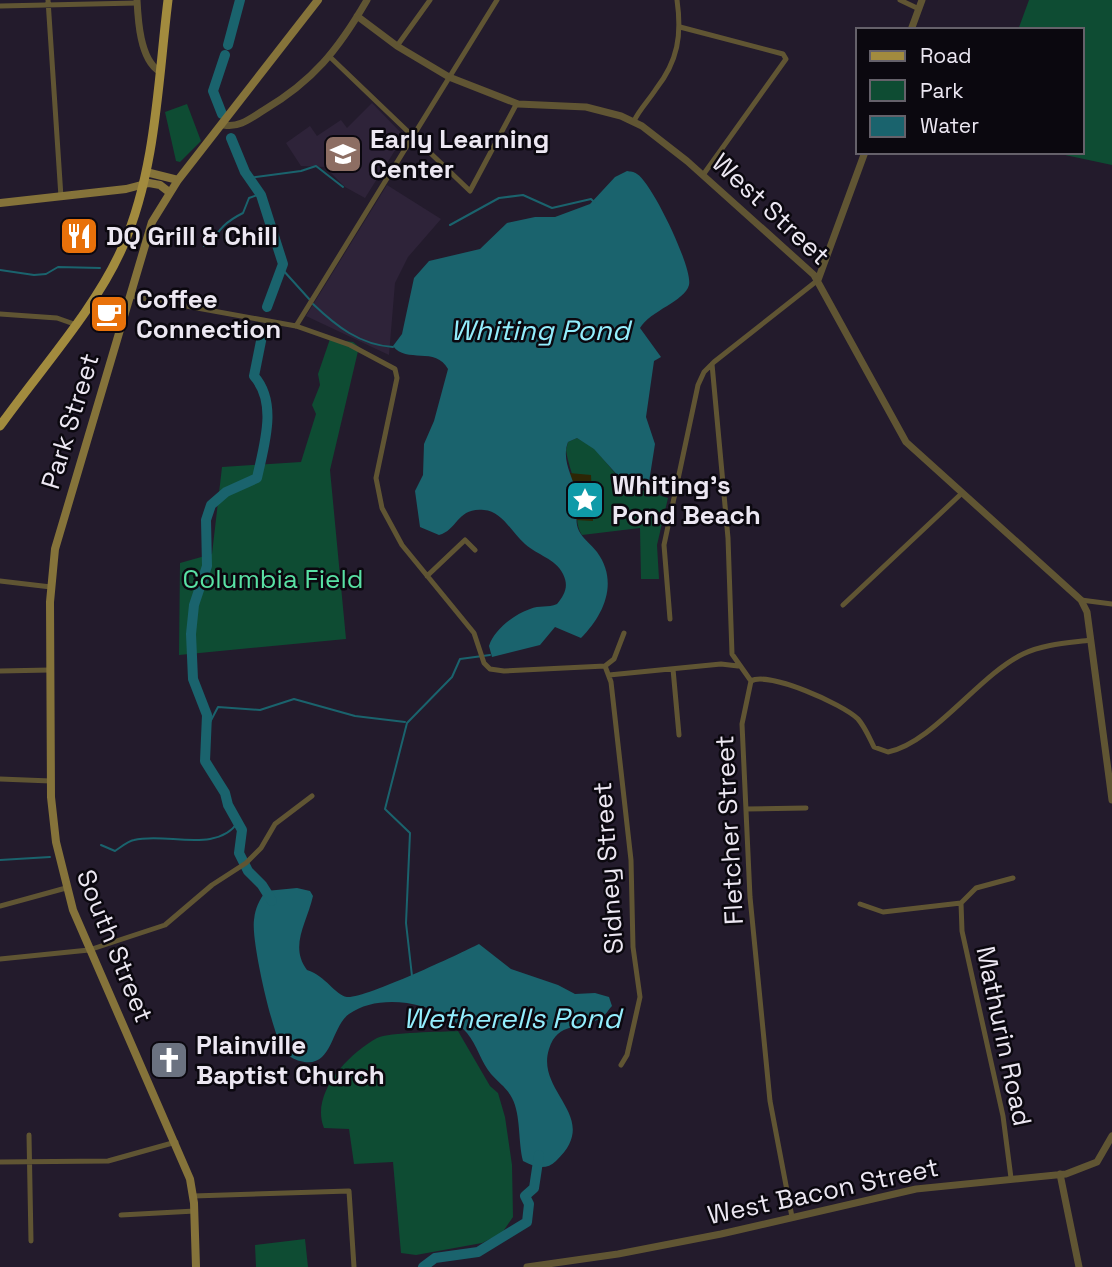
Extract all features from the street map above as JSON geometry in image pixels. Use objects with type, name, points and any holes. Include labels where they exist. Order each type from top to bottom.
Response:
[{"type":"main road","points":[[0,426],[74,324],[122,248],[146,172],[168,0]]},
{"type":"main road","name":"Park Street","points":[[50,670],[51,587],[63,516],[152,222],[169,192],[318,0]]},
{"type":"main road","points":[[146,172],[178,180]]},
{"type":"main road","points":[[0,203],[154,183],[169,192]]},
{"type":"main road","name":"South Street","points":[[50,670],[51,781],[56,842],[66,888],[89,950],[176,1143],[193,1196],[196,1267]]},
{"type":"street","points":[[223,125],[244,122],[295,92],[329,56],[367,0]]},
{"type":"street","points":[[397,46],[430,0]]},
{"type":"street","points":[[296,326],[311,296],[497,0]]},
{"type":"street","points":[[634,121],[671,67],[680,27],[677,0]]},
{"type":"street","points":[[900,0],[919,9]]},
{"type":"street","points":[[912,28],[922,0]]},
{"type":"street","points":[[0,6],[48,2],[137,1],[149,61],[159,71]]},
{"type":"street","points":[[48,2],[61,197]]},
{"type":"street","name":"West Street","points":[[358,16],[397,46],[449,77],[517,103],[586,107],[634,121],[704,175],[818,280],[900,435],[961,494],[1081,600]]},
{"type":"street","points":[[680,27],[783,54],[785,58],[704,175]]},
{"type":"street","points":[[329,56],[470,191],[517,103]]},
{"type":"street","points":[[670,619],[664,566],[666,535],[698,385],[704,372],[712,364],[818,280],[865,154]]},
{"type":"street","points":[[131,296],[296,326],[350,345],[395,369],[397,379],[379,462],[377,490],[393,532],[470,627],[482,658],[490,669],[498,671],[605,666],[614,659],[624,633]]},
{"type":"street","points":[[0,314],[62,318],[74,324]]},
{"type":"street","points":[[712,364],[728,538],[732,654],[751,681],[766,678],[844,707],[862,724],[879,751],[894,751],[912,742],[1021,654],[1048,646],[1091,640]]},
{"type":"street","points":[[843,605],[961,494]]},
{"type":"street","points":[[427,576],[465,540],[475,550]]},
{"type":"street","points":[[0,581],[51,587]]},
{"type":"street","points":[[1081,600],[1112,604]]},
{"type":"street","points":[[1081,600],[1087,612],[1112,800]]},
{"type":"street","points":[[609,675],[721,664],[740,666]]},
{"type":"street","name":"Sidney Street","points":[[605,666],[609,675],[631,860],[633,947],[640,997],[627,1055],[621,1065]]},
{"type":"street","points":[[0,671],[50,670]]},
{"type":"street","points":[[673,670],[679,735]]},
{"type":"street","name":"Fletcher Street","points":[[751,681],[742,724],[750,897],[770,1101],[792,1217]]},
{"type":"street","points":[[0,779],[51,781]]},
{"type":"street","points":[[0,960],[89,950],[165,925],[212,885],[245,864],[261,848],[275,824],[312,796]]},
{"type":"street","points":[[746,809],[806,808]]},
{"type":"street","points":[[860,904],[883,912],[961,903],[976,888],[1013,878]]},
{"type":"street","points":[[0,906],[66,888]]},
{"type":"street","name":"Mathurin Road","points":[[961,903],[962,931],[1003,1116],[1011,1178]]},
{"type":"street","points":[[29,1135],[31,1241]]},
{"type":"street","name":"West Bacon Street","points":[[527,1267],[618,1254],[916,1189],[1060,1174],[1091,1166],[1101,1156],[1112,1136]]},
{"type":"street","points":[[0,1162],[116,1160],[176,1143]]},
{"type":"street","points":[[1060,1174],[1079,1267]]},
{"type":"street","points":[[193,1196],[348,1191],[354,1267]]},
{"type":"street","points":[[121,1215],[195,1211]]},
{"type":"shaded area","name":"Early Learning Center","points":[[372,103],[404,136],[365,198],[345,187],[325,167],[301,166],[286,143],[310,126],[317,136],[341,120],[347,128]]},
{"type":"shaded area","points":[[387,185],[441,219],[408,257],[395,283],[389,355],[306,316]]},
{"type":"green space","points":[[1029,0],[1112,0],[1112,165],[1060,154],[1084,154],[1084,28],[1019,28]]},
{"type":"green space","points":[[187,104],[201,141],[180,162],[176,161],[165,112]]},
{"type":"green space","name":"Columbia Field","points":[[330,339],[353,342],[359,347],[330,470],[346,639],[179,655],[180,563],[212,554],[222,467],[301,462],[316,414],[312,405],[320,385],[318,374]]},
{"type":"green space","points":[[577,438],[594,448],[625,485],[668,498],[657,545],[659,579],[641,579],[640,528],[582,535],[579,530],[578,495],[566,450],[568,442]]},
{"type":"green space","points":[[458,1031],[490,1086],[498,1093],[505,1117],[512,1165],[513,1217],[502,1233],[482,1243],[416,1255],[401,1253],[393,1162],[354,1164],[349,1129],[324,1128],[322,1102],[334,1076],[355,1054],[377,1038],[404,1033]]},
{"type":"green space","points":[[305,1239],[308,1267],[256,1267],[255,1245]]},
{"type":"sand","name":"Whiting's Pond Beach","points":[[569,473],[591,475],[593,521],[576,520],[578,497]]},
{"type":"water","name":"Whiting Pond","points":[[627,171],[637,174],[652,193],[678,245],[689,276],[686,291],[651,316],[640,328],[661,357],[654,361],[646,417],[655,444],[649,482],[645,488],[628,487],[594,449],[577,438],[568,442],[568,468],[577,494],[577,526],[604,563],[608,586],[606,598],[596,619],[581,638],[555,627],[540,645],[492,657],[489,646],[500,629],[511,619],[533,608],[557,604],[565,590],[565,578],[556,565],[525,544],[501,518],[490,511],[468,512],[450,529],[439,535],[420,527],[415,491],[423,475],[424,444],[434,421],[448,369],[436,358],[405,354],[393,346],[402,334],[414,278],[429,261],[480,249],[507,223],[535,217],[555,217],[590,204],[615,177]]},
{"type":"water","name":"Wetherells Pond","points":[[297,888],[310,891],[313,896],[299,943],[302,961],[307,970],[320,976],[343,996],[357,996],[372,991],[479,944],[511,969],[558,985],[575,994],[595,993],[609,997],[612,1006],[602,1017],[564,1030],[553,1040],[549,1049],[547,1065],[551,1079],[571,1118],[573,1131],[569,1145],[556,1161],[540,1167],[523,1161],[517,1112],[510,1094],[491,1074],[467,1033],[443,1014],[411,1004],[377,1003],[349,1014],[325,1054],[319,1059],[311,1062],[300,1061],[284,1052],[273,1025],[263,986],[254,920],[255,912],[266,891]]},
{"type":"waterway","points":[[228,45],[240,0]]},
{"type":"waterway","points":[[222,114],[213,91],[225,55]]},
{"type":"waterway","points":[[231,138],[245,172],[261,195],[283,264],[267,307]]},
{"type":"waterway","points":[[249,178],[301,171],[316,166],[343,187]]},
{"type":"waterway","points":[[204,246],[211,245],[224,226],[243,213],[249,198],[260,194]]},
{"type":"waterway","points":[[450,225],[499,198],[523,195],[552,208],[591,199],[595,203]]},
{"type":"waterway","points":[[0,270],[34,275],[46,274],[58,267],[100,268]]},
{"type":"waterway","points":[[282,269],[310,300]]},
{"type":"waterway","points":[[313,304],[349,333],[370,343],[393,347]]},
{"type":"waterway","points":[[262,336],[254,376],[266,399],[267,425],[257,478],[226,492],[211,505],[206,520],[207,566],[194,605],[191,634],[193,679],[207,715],[205,761],[225,793],[228,805],[242,830],[239,853],[248,871],[262,885],[272,901]]},
{"type":"waterway","points":[[412,976],[406,923],[410,833],[385,809],[407,723],[452,677],[460,659],[490,655]]},
{"type":"waterway","points":[[208,726],[218,707],[260,710],[294,699],[355,716],[405,722]]},
{"type":"waterway","points":[[101,845],[115,851],[124,844],[147,838],[204,840],[229,832],[238,822]]},
{"type":"waterway","points":[[0,860],[50,857]]},
{"type":"waterway","points":[[423,1267],[435,1258],[478,1252],[527,1222],[529,1204],[525,1196],[534,1188],[539,1155]]},
{"type":"place","name":"Early Learning Center","points":[[343,154]]},
{"type":"place","name":"DQ Grill & Chill","points":[[79,236]]},
{"type":"place","name":"Coffee Connection","points":[[109,314]]},
{"type":"place","name":"Whiting's Pond Beach","points":[[585,500]]},
{"type":"place","name":"Plainville Baptist Church","points":[[169,1060]]}]
